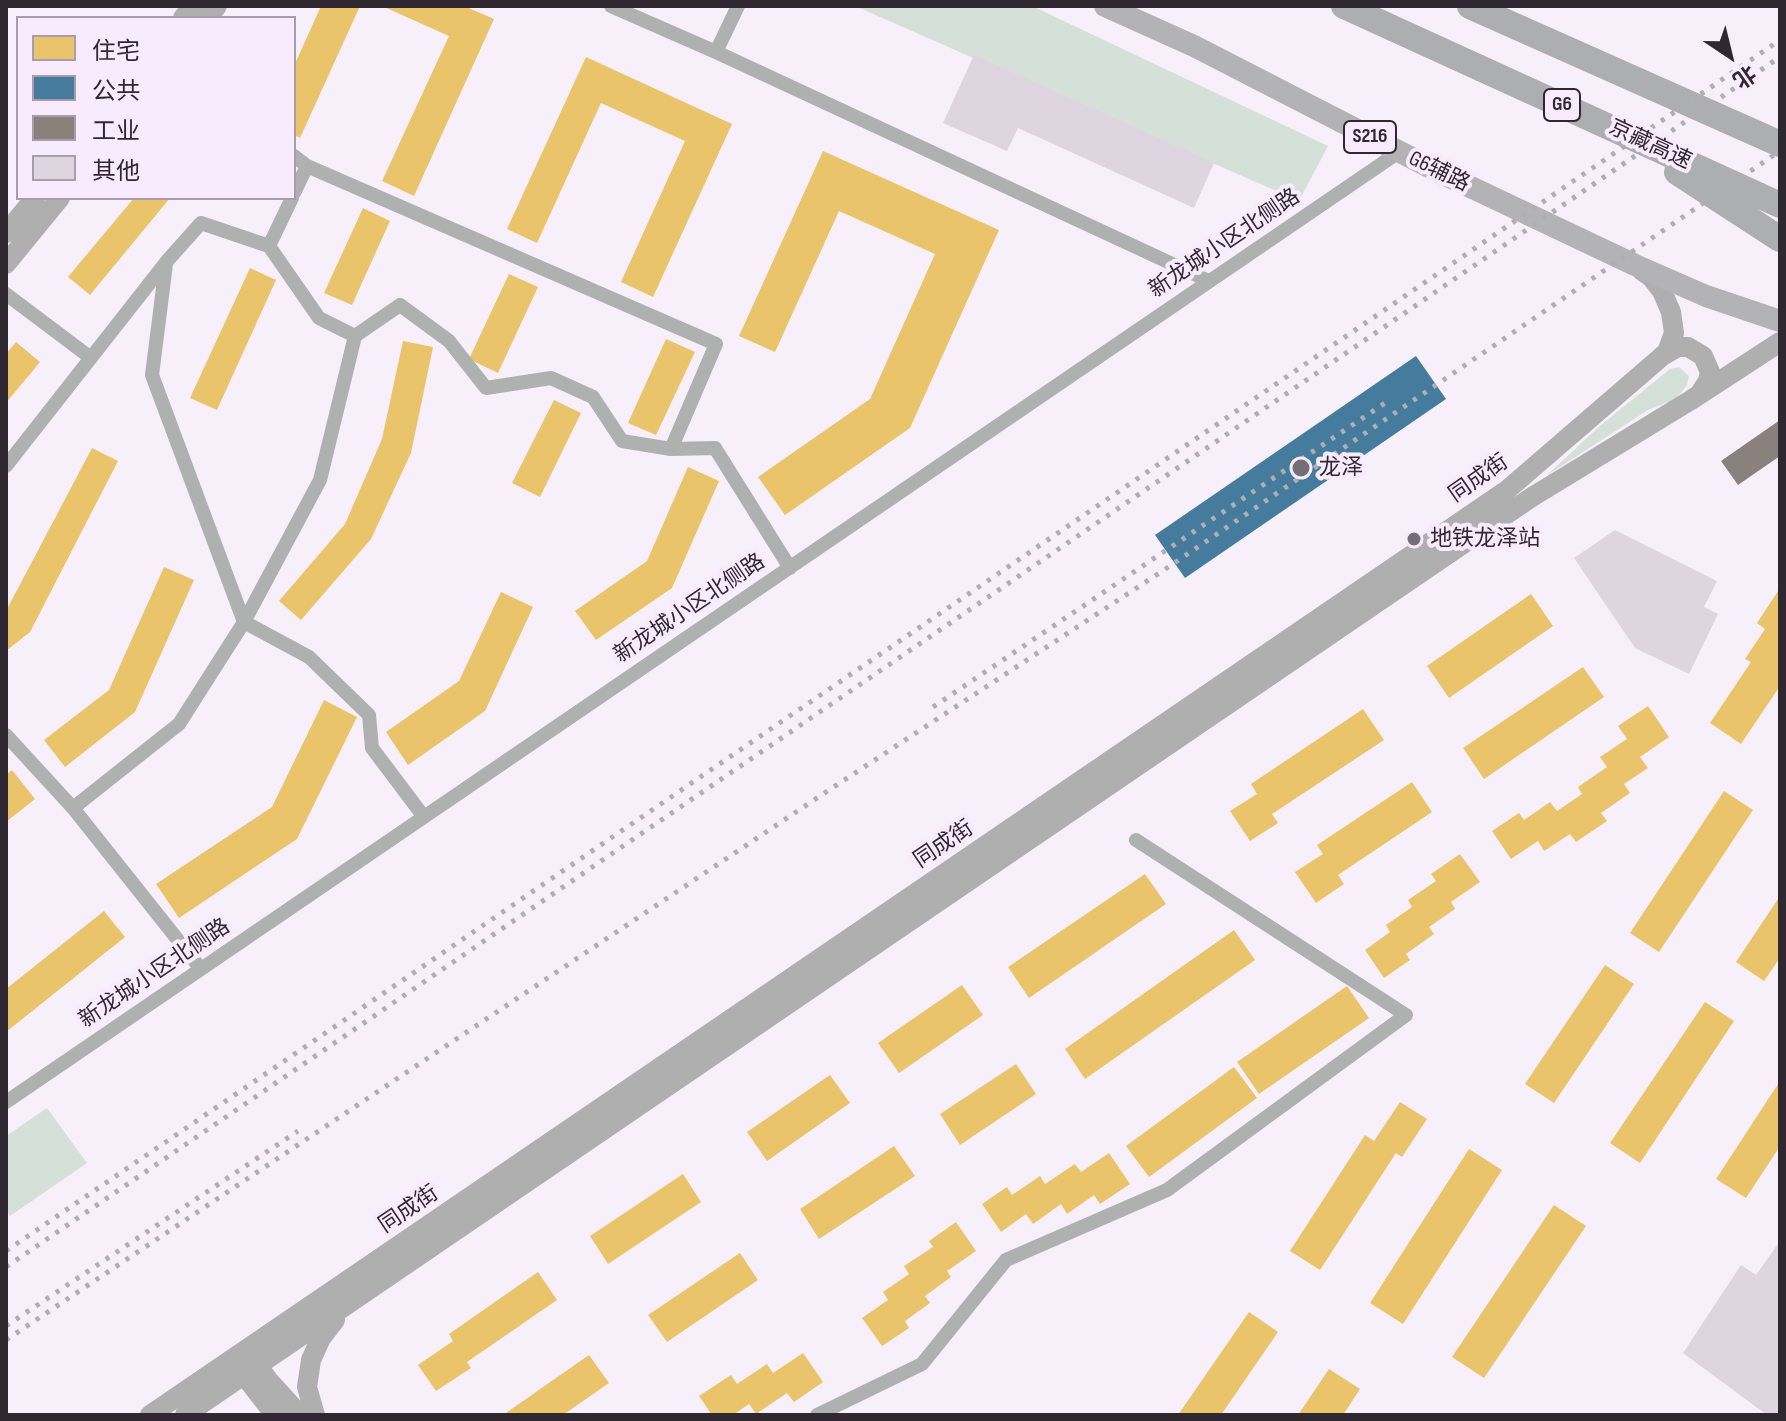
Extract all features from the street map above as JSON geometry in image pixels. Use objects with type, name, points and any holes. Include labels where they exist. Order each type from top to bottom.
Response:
[{"type":"highway","name":"京藏高速","points":[[1344,6],[1780,205]]},
{"type":"highway","name":"G6","points":[[1470,6],[1780,144]]},
{"type":"highway","points":[[1729,121],[1780,130]]},
{"type":"highway","points":[[1604,124],[1780,239]]},
{"type":"main road","name":"G6辅路","points":[[1105,6],[1194,46],[1399,152],[1635,265],[1706,296],[1780,321]]},
{"type":"main road","points":[[6,233],[33,200]]},
{"type":"main road","points":[[6,264],[58,200]]},
{"type":"main road","points":[[1635,265],[1651,277],[1662,291],[1671,312],[1672,340],[1662,357]]},
{"type":"main road","name":"同成街","points":[[150,1415],[385,1279],[1532,497],[1780,342]]},
{"type":"main road","points":[[1662,357],[1669,351],[1688,347],[1697,350],[1708,363],[1708,381],[1691,400]]},
{"type":"main road","name":"同成街","points":[[185,1415],[245,1362],[1507,490],[1662,357]]},
{"type":"main road","points":[[315,1415],[307,1387],[315,1349],[340,1315],[385,1279]]},
{"type":"main road","points":[[245,1362],[275,1415]]},
{"type":"main road","points":[[245,1362],[300,1415]]},
{"type":"street","points":[[611,6],[1209,281]]},
{"type":"street","points":[[716,52],[738,6]]},
{"type":"street","name":"新龙城小区北侧路","points":[[6,1102],[1399,152]]},
{"type":"street","points":[[296,158],[307,166],[716,344],[671,449]]},
{"type":"street","points":[[296,189],[307,166]]},
{"type":"street","points":[[269,246],[291,200]]},
{"type":"street","points":[[6,466],[167,261],[201,223],[269,246],[319,318],[355,336]]},
{"type":"street","points":[[167,261],[152,375],[244,622],[309,657],[369,715],[372,748],[424,817]]},
{"type":"street","points":[[6,294],[91,358]]},
{"type":"street","points":[[73,808],[179,724],[244,622],[320,480],[355,336],[400,305],[449,341],[486,388],[551,378],[593,397],[622,441],[671,449],[715,448],[790,568]]},
{"type":"street","points":[[6,735],[73,808],[201,969]]},
{"type":"street","points":[[817,1415],[922,1364],[1006,1260],[1167,1190],[1406,1015],[1136,840]]},
{"type":"shaded area","points":[[855,6],[1032,6],[1328,146],[1299,201]]},
{"type":"shaded area","points":[[1679,367],[1689,376],[1687,385],[1676,399],[1648,410],[1546,476],[1601,425],[1670,369]]},
{"type":"shaded area","points":[[47,1108],[87,1163],[10,1216],[6,1209],[6,1136]]},
{"type":"building: 住宅","points":[[321,6],[360,6],[300,138],[296,136],[296,62]]},
{"type":"building: 住宅","points":[[382,6],[464,6],[494,19],[414,196],[382,181],[449,36]]},
{"type":"building: 住宅","points":[[586,57],[732,124],[653,297],[621,282],[685,141],[601,103],[537,243],[507,229]]},
{"type":"building: 住宅","points":[[823,151],[999,230],[910,428],[785,515],[758,477],[870,399],[935,254],[839,211],[775,352],[739,336]]},
{"type":"building: 住宅","points":[[132,200],[168,200],[90,295],[68,277]]},
{"type":"building: 住宅","points":[[363,208],[390,221],[352,305],[324,293]]},
{"type":"building: 住宅","points":[[250,268],[276,280],[217,410],[190,398]]},
{"type":"building: 住宅","points":[[509,274],[538,287],[498,373],[469,359]]},
{"type":"building: 住宅","points":[[666,339],[695,352],[656,435],[628,423]]},
{"type":"building: 住宅","points":[[403,341],[433,347],[411,453],[371,539],[301,620],[279,601],[345,524],[382,439]]},
{"type":"building: 住宅","points":[[16,342],[40,362],[6,403],[6,354]]},
{"type":"building: 住宅","points":[[554,400],[581,413],[540,497],[512,483]]},
{"type":"building: 住宅","points":[[92,448],[118,461],[30,632],[6,651],[6,611]]},
{"type":"building: 住宅","points":[[688,467],[719,481],[672,588],[596,640],[575,611],[647,561]]},
{"type":"building: 住宅","points":[[164,567],[194,580],[135,712],[65,767],[44,740],[109,690]]},
{"type":"building: 住宅","points":[[1780,588],[1780,686],[1741,744],[1710,723],[1751,662],[1745,659],[1765,629],[1757,623]]},
{"type":"building: 住宅","points":[[501,592],[533,607],[485,711],[408,765],[386,732],[459,681]]},
{"type":"building: 住宅","points":[[1531,594],[1553,626],[1449,698],[1427,666]]},
{"type":"building: 住宅","points":[[1583,667],[1604,697],[1484,779],[1463,748]]},
{"type":"building: 住宅","points":[[324,700],[357,717],[297,839],[179,918],[156,884],[272,807]]},
{"type":"building: 住宅","points":[[1648,706],[1669,737],[1640,757],[1648,768],[1624,784],[1630,793],[1601,813],[1607,821],[1576,842],[1570,834],[1544,851],[1538,841],[1511,859],[1492,831],[1519,813],[1524,820],[1550,802],[1557,811],[1582,794],[1578,787],[1607,767],[1600,757],[1627,739],[1618,726]]},
{"type":"building: 住宅","points":[[1363,709],[1384,740],[1272,814],[1278,823],[1250,841],[1230,811],[1257,794],[1251,784]]},
{"type":"building: 住宅","points":[[12,770],[35,799],[6,822],[6,775]]},
{"type":"building: 住宅","points":[[1412,782],[1432,812],[1338,875],[1344,884],[1316,903],[1295,872],[1323,854],[1317,845]]},
{"type":"building: 住宅","points":[[1724,791],[1753,810],[1659,952],[1630,933]]},
{"type":"building: 住宅","points":[[1460,854],[1480,882],[1451,902],[1455,909],[1429,927],[1434,934],[1406,954],[1410,960],[1384,978],[1365,950],[1390,932],[1386,925],[1412,907],[1408,900],[1436,881],[1431,874]]},
{"type":"building: 住宅","points":[[1145,874],[1166,904],[1029,998],[1008,967]]},
{"type":"building: 住宅","points":[[1780,896],[1780,958],[1764,981],[1736,962]]},
{"type":"building: 住宅","points":[[104,911],[125,937],[6,1032],[6,989]]},
{"type":"building: 住宅","points":[[1234,930],[1255,960],[1085,1079],[1065,1049]]},
{"type":"building: 住宅","points":[[1605,965],[1634,984],[1554,1103],[1525,1084]]},
{"type":"building: 住宅","points":[[962,985],[983,1015],[899,1073],[878,1043]]},
{"type":"building: 住宅","points":[[1347,986],[1369,1018],[1259,1094],[1237,1062]]},
{"type":"building: 住宅","points":[[1705,1002],[1734,1021],[1640,1163],[1610,1143]]},
{"type":"building: 住宅","points":[[1016,1064],[1036,1094],[960,1145],[940,1114]]},
{"type":"building: 住宅","points":[[1234,1067],[1257,1098],[1149,1177],[1126,1146]]},
{"type":"building: 住宅","points":[[830,1075],[850,1103],[767,1161],[747,1132]]},
{"type":"building: 住宅","points":[[1780,1081],[1780,1146],[1746,1198],[1716,1179]]},
{"type":"building: 住宅","points":[[1400,1102],[1427,1119],[1402,1157],[1396,1153],[1320,1270],[1290,1251],[1365,1135],[1374,1141]]},
{"type":"building: 住宅","points":[[894,1146],[915,1176],[819,1239],[800,1209]]},
{"type":"building: 住宅","points":[[1469,1149],[1502,1170],[1403,1324],[1370,1303]]},
{"type":"building: 住宅","points":[[1109,1153],[1130,1184],[1100,1204],[1094,1195],[1067,1214],[1061,1204],[1033,1224],[1026,1214],[1001,1232],[982,1204],[1007,1187],[1012,1195],[1040,1176],[1045,1184],[1075,1164],[1081,1172]]},
{"type":"building: 住宅","points":[[683,1174],[701,1202],[608,1264],[590,1236]]},
{"type":"building: 住宅","points":[[1554,1205],[1586,1226],[1484,1378],[1452,1357]]},
{"type":"building: 住宅","points":[[956,1222],[976,1251],[947,1271],[951,1277],[925,1296],[930,1303],[905,1321],[909,1328],[882,1346],[862,1318],[888,1300],[883,1292],[909,1274],[904,1266],[933,1247],[929,1241]]},
{"type":"building: 住宅","points":[[740,1253],[758,1280],[667,1342],[648,1315]]},
{"type":"building: 住宅","points":[[538,1272],[557,1300],[467,1362],[471,1368],[436,1391],[418,1365],[453,1341],[449,1334]]},
{"type":"building: 住宅","points":[[1249,1312],[1278,1332],[1221,1415],[1178,1415]]},
{"type":"building: 住宅","points":[[803,1353],[823,1382],[794,1402],[787,1393],[756,1414],[749,1404],[733,1415],[712,1415],[699,1396],[731,1375],[737,1384],[767,1364],[773,1373]]},
{"type":"building: 住宅","points":[[589,1355],[609,1383],[563,1415],[503,1415]]},
{"type":"building: 住宅","points":[[1329,1369],[1360,1389],[1343,1415],[1298,1415]]},
{"type":"building: 公共","points":[[1416,356],[1446,399],[1185,578],[1155,535]]},
{"type":"building: 工业","points":[[1780,420],[1780,456],[1738,485],[1721,461]]},
{"type":"building: 其他","points":[[974,55],[1214,163],[1194,208],[1018,128],[1007,151],[943,123]]},
{"type":"building: 其他","points":[[1615,530],[1717,581],[1704,607],[1718,614],[1689,674],[1635,648],[1574,558]]},
{"type":"building: 其他","points":[[1780,1241],[1780,1415],[1767,1415],[1683,1353],[1741,1265],[1756,1275]]},
{"type":"railway","points":[[6,1251],[1780,40]]},
{"type":"railway","points":[[6,1267],[1780,57]]},
{"type":"railway","points":[[6,1340],[1170,566],[1780,151]]},
{"type":"railway","points":[[933,707],[1391,399]]},
{"type":"railway","points":[[6,1326],[298,1131]]},
{"type":"place","name":"龙泽","points":[[1301,468]]},
{"type":"place","name":"地铁龙泽站","points":[[1414,539]]}]
